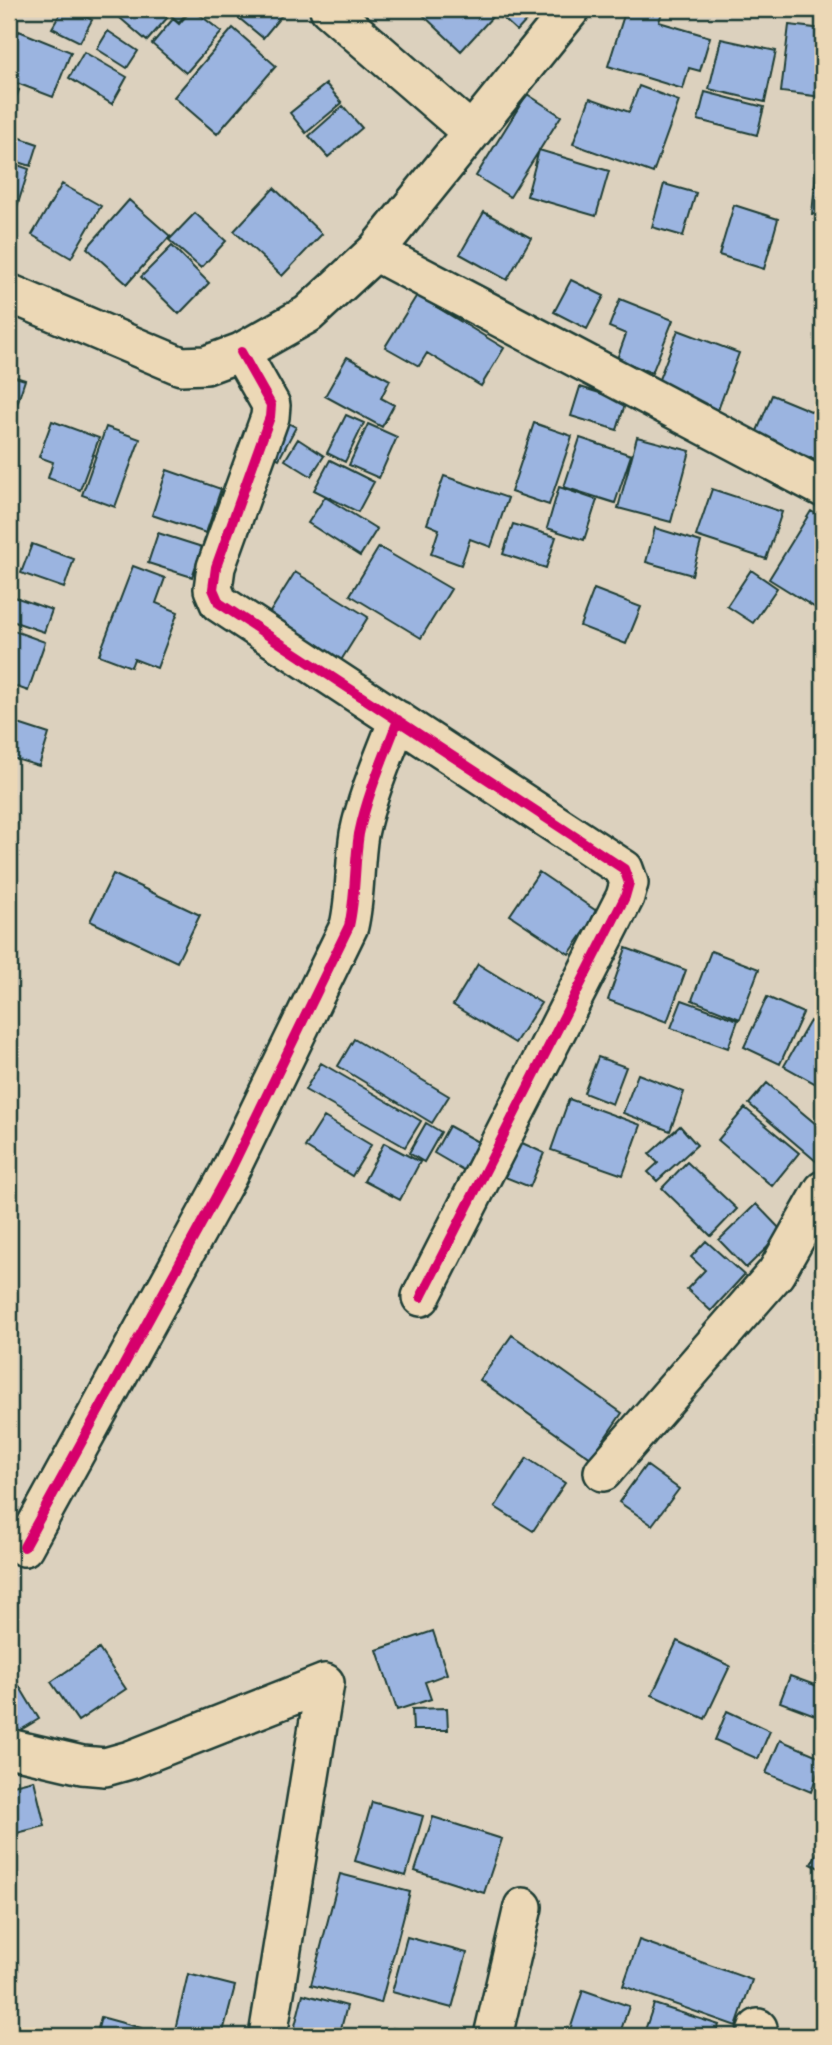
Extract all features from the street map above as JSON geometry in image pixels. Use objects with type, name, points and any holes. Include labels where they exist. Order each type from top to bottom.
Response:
[{"type":"street","points":[[329,9],[471,132]]},
{"type":"street","points":[[9,293],[181,366],[206,365],[241,352],[308,314],[375,252],[571,9]]},
{"type":"street","points":[[375,252],[823,488]]},
{"type":"street","points":[[241,352],[271,405],[270,417],[216,567],[213,589],[219,603],[624,869],[629,883],[625,897],[421,1297]]},
{"type":"street","points":[[24,1547],[228,1175],[349,926],[355,902],[359,837],[364,812],[398,720]]},
{"type":"street","points":[[603,1472],[776,1273],[823,1190]]},
{"type":"street","points":[[9,1748],[82,1765],[105,1767],[130,1760],[325,1682],[268,2036]]},
{"type":"street","points":[[493,2036],[523,1907]]},
{"type":"building","points":[[63,9],[72,9],[92,20],[80,42],[52,28]]},
{"type":"building","points":[[128,9],[159,9],[168,17],[147,41],[120,18]]},
{"type":"building","points":[[163,9],[190,9],[179,22]]},
{"type":"building","points":[[192,9],[222,32],[186,73],[152,44],[173,19],[179,24]]},
{"type":"building","points":[[228,9],[287,9],[263,38]]},
{"type":"building","points":[[431,9],[485,9],[493,16],[461,51],[424,16]]},
{"type":"building","points":[[493,9],[537,9],[517,31]]},
{"type":"building","points":[[626,9],[663,9],[659,22],[710,37],[700,71],[689,68],[683,89],[608,66]]},
{"type":"building","points":[[789,25],[823,29],[823,97],[781,92]]},
{"type":"building","points":[[233,28],[276,66],[217,134],[174,97]]},
{"type":"building","points":[[19,31],[71,52],[53,97],[9,80],[9,44],[13,46]]},
{"type":"building","points":[[108,31],[138,51],[127,68],[97,49]]},
{"type":"building","points":[[721,39],[776,51],[765,102],[709,89]]},
{"type":"building","points":[[84,52],[127,77],[112,104],[69,78]]},
{"type":"building","points":[[326,84],[342,103],[306,133],[290,113]]},
{"type":"building","points":[[9,86],[19,90],[9,115]]},
{"type":"building","points":[[639,86],[679,101],[653,173],[573,144],[590,98],[629,112]]},
{"type":"building","points":[[705,92],[764,107],[757,135],[698,120]]},
{"type":"building","points":[[527,94],[561,116],[510,197],[476,176]]},
{"type":"building","points":[[343,106],[362,128],[328,157],[309,136]]},
{"type":"building","points":[[9,134],[38,144],[31,166],[9,159]]},
{"type":"building","points":[[539,150],[609,171],[596,216],[527,196]]},
{"type":"building","points":[[818,153],[823,154],[823,215],[812,214]]},
{"type":"building","points":[[9,162],[29,169],[14,216],[9,214]]},
{"type":"building","points":[[62,184],[101,206],[71,258],[32,235]]},
{"type":"building","points":[[664,184],[696,193],[683,236],[652,227]]},
{"type":"building","points":[[274,188],[322,234],[282,276],[234,231]]},
{"type":"building","points":[[129,200],[170,236],[127,284],[87,248]]},
{"type":"building","points":[[734,205],[778,219],[764,269],[719,255]]},
{"type":"building","points":[[484,212],[531,238],[507,280],[460,254]]},
{"type":"building","points":[[195,213],[226,241],[201,268],[169,240]]},
{"type":"building","points":[[172,246],[209,283],[179,314],[141,277]]},
{"type":"building","points":[[571,280],[604,296],[587,329],[554,312]]},
{"type":"building","points":[[417,295],[504,348],[481,386],[427,353],[419,366],[385,347]]},
{"type":"building","points":[[620,299],[673,320],[652,373],[617,359],[626,334],[609,327]]},
{"type":"building","points":[[678,330],[739,353],[718,410],[656,387]]},
{"type":"building","points":[[347,357],[390,380],[381,398],[394,405],[382,427],[325,396]]},
{"type":"building","points":[[9,375],[25,380],[9,428]]},
{"type":"building","points":[[580,387],[626,401],[617,430],[571,416]]},
{"type":"building","points":[[772,395],[823,416],[823,463],[804,455],[800,463],[752,443]]},
{"type":"building","points":[[346,415],[364,423],[345,462],[327,453]]},
{"type":"building","points":[[280,419],[296,427],[279,459],[263,450]]},
{"type":"building","points":[[52,421],[99,438],[80,490],[48,478],[53,462],[39,457]]},
{"type":"building","points":[[534,423],[572,436],[549,505],[511,492]]},
{"type":"building","points":[[368,424],[397,437],[379,478],[349,465]]},
{"type":"building","points":[[106,427],[140,439],[115,507],[82,495]]},
{"type":"building","points":[[637,437],[690,451],[671,522],[618,508]]},
{"type":"building","points":[[580,438],[631,455],[615,503],[564,487]]},
{"type":"building","points":[[298,439],[324,456],[311,476],[285,460]]},
{"type":"building","points":[[330,460],[374,482],[358,512],[314,490]]},
{"type":"building","points":[[167,470],[221,489],[206,533],[152,515]]},
{"type":"building","points":[[444,476],[508,498],[491,547],[470,539],[461,565],[431,554],[439,529],[427,524]]},
{"type":"building","points":[[559,487],[597,500],[584,540],[547,528]]},
{"type":"building","points":[[712,489],[782,512],[766,559],[696,536]]},
{"type":"building","points":[[325,497],[377,529],[360,556],[308,523]]},
{"type":"building","points":[[811,511],[823,518],[823,603],[819,610],[769,579]]},
{"type":"building","points":[[513,524],[556,537],[546,568],[503,554]]},
{"type":"building","points":[[655,528],[701,542],[692,575],[646,562]]},
{"type":"building","points":[[158,533],[202,547],[192,577],[148,563]]},
{"type":"building","points":[[32,544],[74,559],[64,588],[21,573]]},
{"type":"building","points":[[379,547],[451,589],[421,638],[350,595]]},
{"type":"building","points":[[133,566],[165,578],[156,603],[178,612],[157,668],[134,659],[131,667],[99,655]]},
{"type":"building","points":[[751,570],[777,588],[753,623],[727,606]]},
{"type":"building","points":[[295,572],[368,617],[340,662],[267,617]]},
{"type":"building","points":[[594,589],[641,607],[626,644],[580,626]]},
{"type":"building","points":[[9,595],[52,610],[44,632],[9,620]]},
{"type":"building","points":[[9,629],[45,642],[28,691],[9,684]]},
{"type":"building","points":[[9,721],[49,734],[39,766],[9,757]]},
{"type":"building","points":[[539,872],[598,912],[569,954],[510,915]]},
{"type":"building","points":[[113,874],[200,915],[177,962],[90,921]]},
{"type":"building","points":[[626,948],[686,970],[667,1022],[608,1000]]},
{"type":"building","points":[[711,951],[759,969],[740,1019],[692,1000]]},
{"type":"building","points":[[478,964],[541,1003],[515,1043],[453,1005]]},
{"type":"building","points":[[767,997],[803,1013],[780,1064],[744,1047]]},
{"type":"building","points":[[682,1000],[738,1020],[728,1048],[671,1028]]},
{"type":"building","points":[[810,1021],[823,1029],[823,1080],[820,1086],[784,1066]]},
{"type":"building","points":[[354,1039],[449,1096],[432,1123],[338,1066]]},
{"type":"building","points":[[598,1057],[626,1067],[612,1104],[584,1093]]},
{"type":"building","points":[[321,1063],[421,1121],[405,1147],[305,1090]]},
{"type":"building","points":[[638,1074],[684,1092],[670,1131],[623,1113]]},
{"type":"building","points":[[767,1083],[823,1130],[823,1167],[749,1104]]},
{"type":"building","points":[[569,1099],[641,1125],[623,1175],[551,1150]]},
{"type":"building","points":[[745,1108],[799,1153],[772,1186],[718,1140]]},
{"type":"building","points":[[324,1117],[371,1145],[352,1176],[305,1147]]},
{"type":"building","points":[[426,1123],[441,1132],[424,1162],[409,1153]]},
{"type":"building","points":[[449,1126],[487,1147],[472,1175],[434,1153]]},
{"type":"building","points":[[680,1126],[697,1145],[657,1181],[648,1172],[658,1163],[649,1154]]},
{"type":"building","points":[[520,1142],[544,1153],[530,1187],[505,1177]]},
{"type":"building","points":[[384,1143],[420,1162],[400,1200],[364,1181]]},
{"type":"building","points":[[687,1162],[737,1209],[711,1236],[662,1188]]},
{"type":"building","points":[[756,1204],[783,1232],[746,1268],[719,1240]]},
{"type":"building","points":[[706,1241],[744,1275],[711,1311],[687,1289],[705,1270],[691,1257]]},
{"type":"building","points":[[512,1335],[622,1413],[591,1458],[480,1380]]},
{"type":"building","points":[[527,1458],[565,1483],[533,1531],[495,1507]]},
{"type":"building","points":[[646,1465],[679,1489],[652,1525],[619,1502]]},
{"type":"building","points":[[433,1631],[447,1674],[425,1682],[431,1699],[397,1710],[377,1650]]},
{"type":"building","points":[[677,1641],[730,1666],[705,1719],[652,1695]]},
{"type":"building","points":[[99,1649],[126,1689],[78,1721],[51,1682]]},
{"type":"building","points":[[12,1674],[39,1719],[9,1737],[9,1676]]},
{"type":"building","points":[[790,1676],[823,1688],[823,1718],[780,1702]]},
{"type":"building","points":[[447,1708],[448,1730],[413,1730],[412,1709]]},
{"type":"building","points":[[727,1711],[770,1731],[758,1759],[715,1740]]},
{"type":"building","points":[[780,1740],[823,1758],[811,1792],[766,1773]]},
{"type":"building","points":[[34,1780],[45,1826],[9,1835],[9,1786]]},
{"type":"building","points":[[372,1802],[423,1816],[406,1876],[355,1861]]},
{"type":"building","points":[[433,1817],[502,1839],[484,1893],[415,1871]]},
{"type":"building","points":[[823,1842],[823,1870],[811,1864]]},
{"type":"building","points":[[340,1874],[410,1892],[381,2003],[311,1985]]},
{"type":"building","points":[[407,1937],[467,1953],[452,2008],[392,1992]]},
{"type":"building","points":[[639,1940],[752,1980],[736,2026],[623,1986]]},
{"type":"building","points":[[188,1974],[235,1986],[222,2036],[174,2034]]},
{"type":"building","points":[[583,1990],[629,2006],[619,2036],[568,2036]]},
{"type":"building","points":[[303,1994],[347,2006],[339,2036],[318,2036],[294,2030]]},
{"type":"building","points":[[654,2004],[719,2025],[715,2036],[643,2036]]},
{"type":"building","points":[[101,2017],[141,2028],[139,2036],[96,2036]]},
{"type":"building","points":[[393,2028],[424,2036],[391,2036]]},
{"type":"cycle path","points":[[241,352],[271,405],[270,417],[216,567],[213,589],[219,603],[624,869],[629,883],[625,897],[421,1297]]},
{"type":"cycle path","points":[[24,1547],[228,1175],[349,926],[362,819],[398,720]]}]
